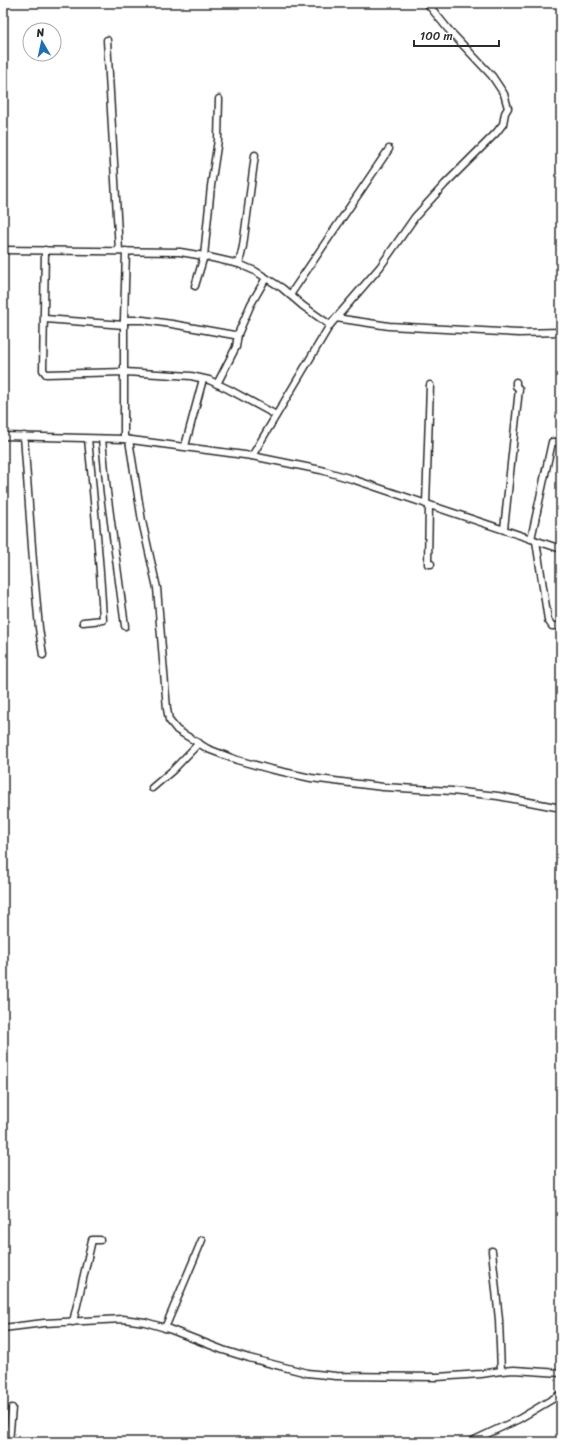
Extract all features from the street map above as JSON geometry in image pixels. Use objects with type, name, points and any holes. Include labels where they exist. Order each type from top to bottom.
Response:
[{"type":"street","points":[[252,456],[330,325],[380,267],[420,212],[444,184],[488,142],[503,124],[505,113],[508,108],[504,94],[492,76],[448,29],[428,3]]},
{"type":"street","points":[[107,40],[119,251]]},
{"type":"street","points":[[195,286],[204,256],[210,194],[218,140],[220,99]]},
{"type":"street","points":[[290,295],[389,149]]},
{"type":"street","points":[[239,264],[255,155]]},
{"type":"street","points":[[3,250],[180,252],[239,264],[266,278],[330,325]]},
{"type":"street","points":[[45,250],[43,370],[46,374],[125,372],[186,376],[203,379],[217,384],[276,415]]},
{"type":"street","points":[[126,251],[124,322],[127,439],[156,588],[166,709],[169,720],[177,730],[208,749],[237,760],[311,778],[383,787],[452,791],[498,796],[561,808]]},
{"type":"street","points":[[217,384],[236,348],[238,334],[266,278]]},
{"type":"street","points":[[336,318],[389,326],[519,333],[561,332]]},
{"type":"street","points":[[45,319],[159,322],[234,335],[238,334]]},
{"type":"street","points":[[185,446],[203,379]]},
{"type":"street","points":[[504,529],[519,389],[516,386],[516,382]]},
{"type":"street","points":[[430,385],[428,564],[431,564]]},
{"type":"street","points":[[3,436],[127,439],[252,456],[321,470],[561,549]]},
{"type":"street","points":[[24,436],[38,628],[43,655]]},
{"type":"street","points":[[83,622],[103,620],[101,573],[96,539],[88,439]]},
{"type":"street","points":[[102,439],[107,492],[125,626]]},
{"type":"street","points":[[558,442],[552,442],[534,540],[548,620],[552,626],[561,626]]},
{"type":"street","points":[[152,788],[173,770],[199,743]]},
{"type":"street","points":[[73,1322],[92,1240],[100,1240]]},
{"type":"street","points":[[165,1328],[202,1240]]},
{"type":"street","points":[[492,1251],[499,1320],[501,1371]]},
{"type":"street","points":[[3,1328],[44,1323],[124,1319],[145,1322],[229,1352],[307,1373],[336,1376],[437,1377],[501,1371],[544,1371],[561,1373]]},
{"type":"street","points":[[470,1442],[519,1419],[561,1394]]},
{"type":"street","points":[[9,1442],[12,1408]]}]
